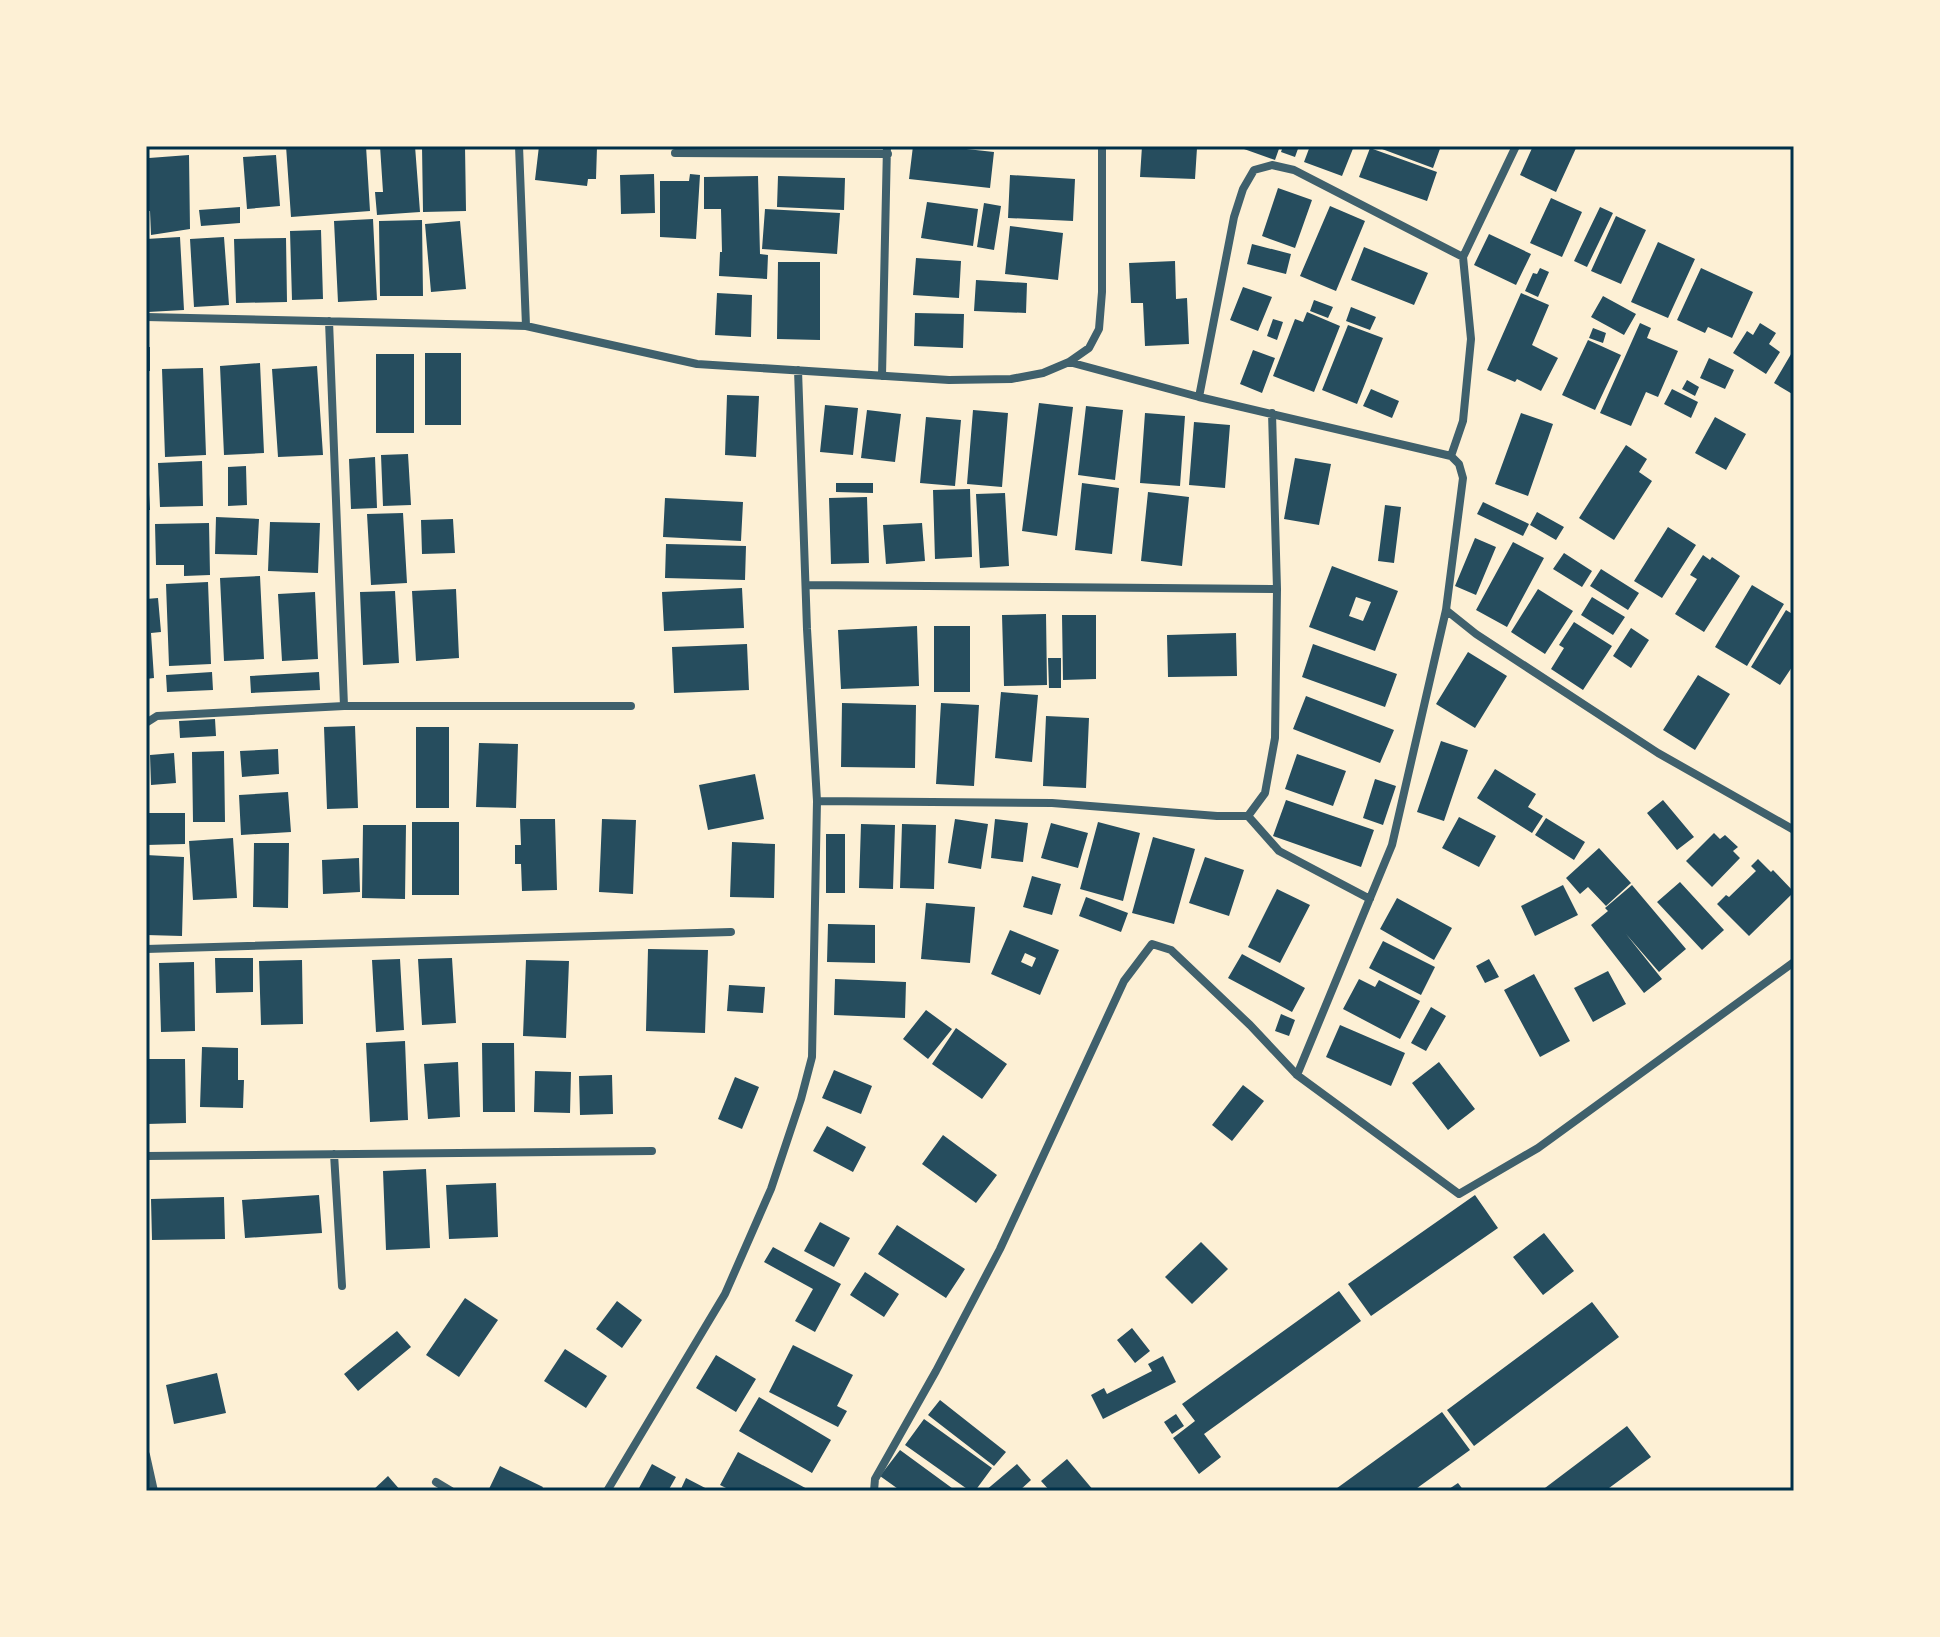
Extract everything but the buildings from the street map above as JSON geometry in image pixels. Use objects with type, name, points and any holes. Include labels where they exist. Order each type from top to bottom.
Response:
[{"type":"street","points":[[519,146],[526,326]]},
{"type":"street","points":[[146,317],[526,326],[697,364],[949,380],[1011,379],[1043,373],[1069,362],[1089,348],[1099,329],[1102,146]]},
{"type":"street","points":[[1451,456],[1463,421],[1471,339],[1463,257],[1516,146]]},
{"type":"street","points":[[675,153],[888,150],[882,376]]},
{"type":"street","points":[[1199,397],[1234,217],[1243,189],[1254,170],[1272,165],[1294,170],[1463,257]]},
{"type":"street","points":[[329,321],[344,706]]},
{"type":"street","points":[[1069,362],[1199,397],[1451,456],[1459,464],[1463,478],[1446,610],[1392,845],[1297,1075]]},
{"type":"street","points":[[607,1491],[725,1294],[771,1189],[812,1057],[817,801],[798,370]]},
{"type":"street","points":[[1248,816],[1265,793],[1275,738],[1277,589],[1272,413]]},
{"type":"street","points":[[806,585],[1277,589]]},
{"type":"street","points":[[1446,610],[1476,634],[1658,753],[1794,830]]},
{"type":"street","points":[[146,723],[157,716],[344,706],[631,706]]},
{"type":"street","points":[[817,801],[1052,803],[1248,816],[1279,851],[1370,899]]},
{"type":"street","points":[[146,949],[731,932]]},
{"type":"street","points":[[874,1491],[875,1479],[1000,1249],[1124,981],[1152,944],[1171,950],[1297,1075],[1459,1194],[1538,1148],[1794,962]]},
{"type":"street","points":[[146,1156],[652,1151]]},
{"type":"street","points":[[334,1154],[342,1286]]},
{"type":"street","points":[[146,1455],[154,1491]]},
{"type":"street","points":[[436,1482],[451,1491]]}]
